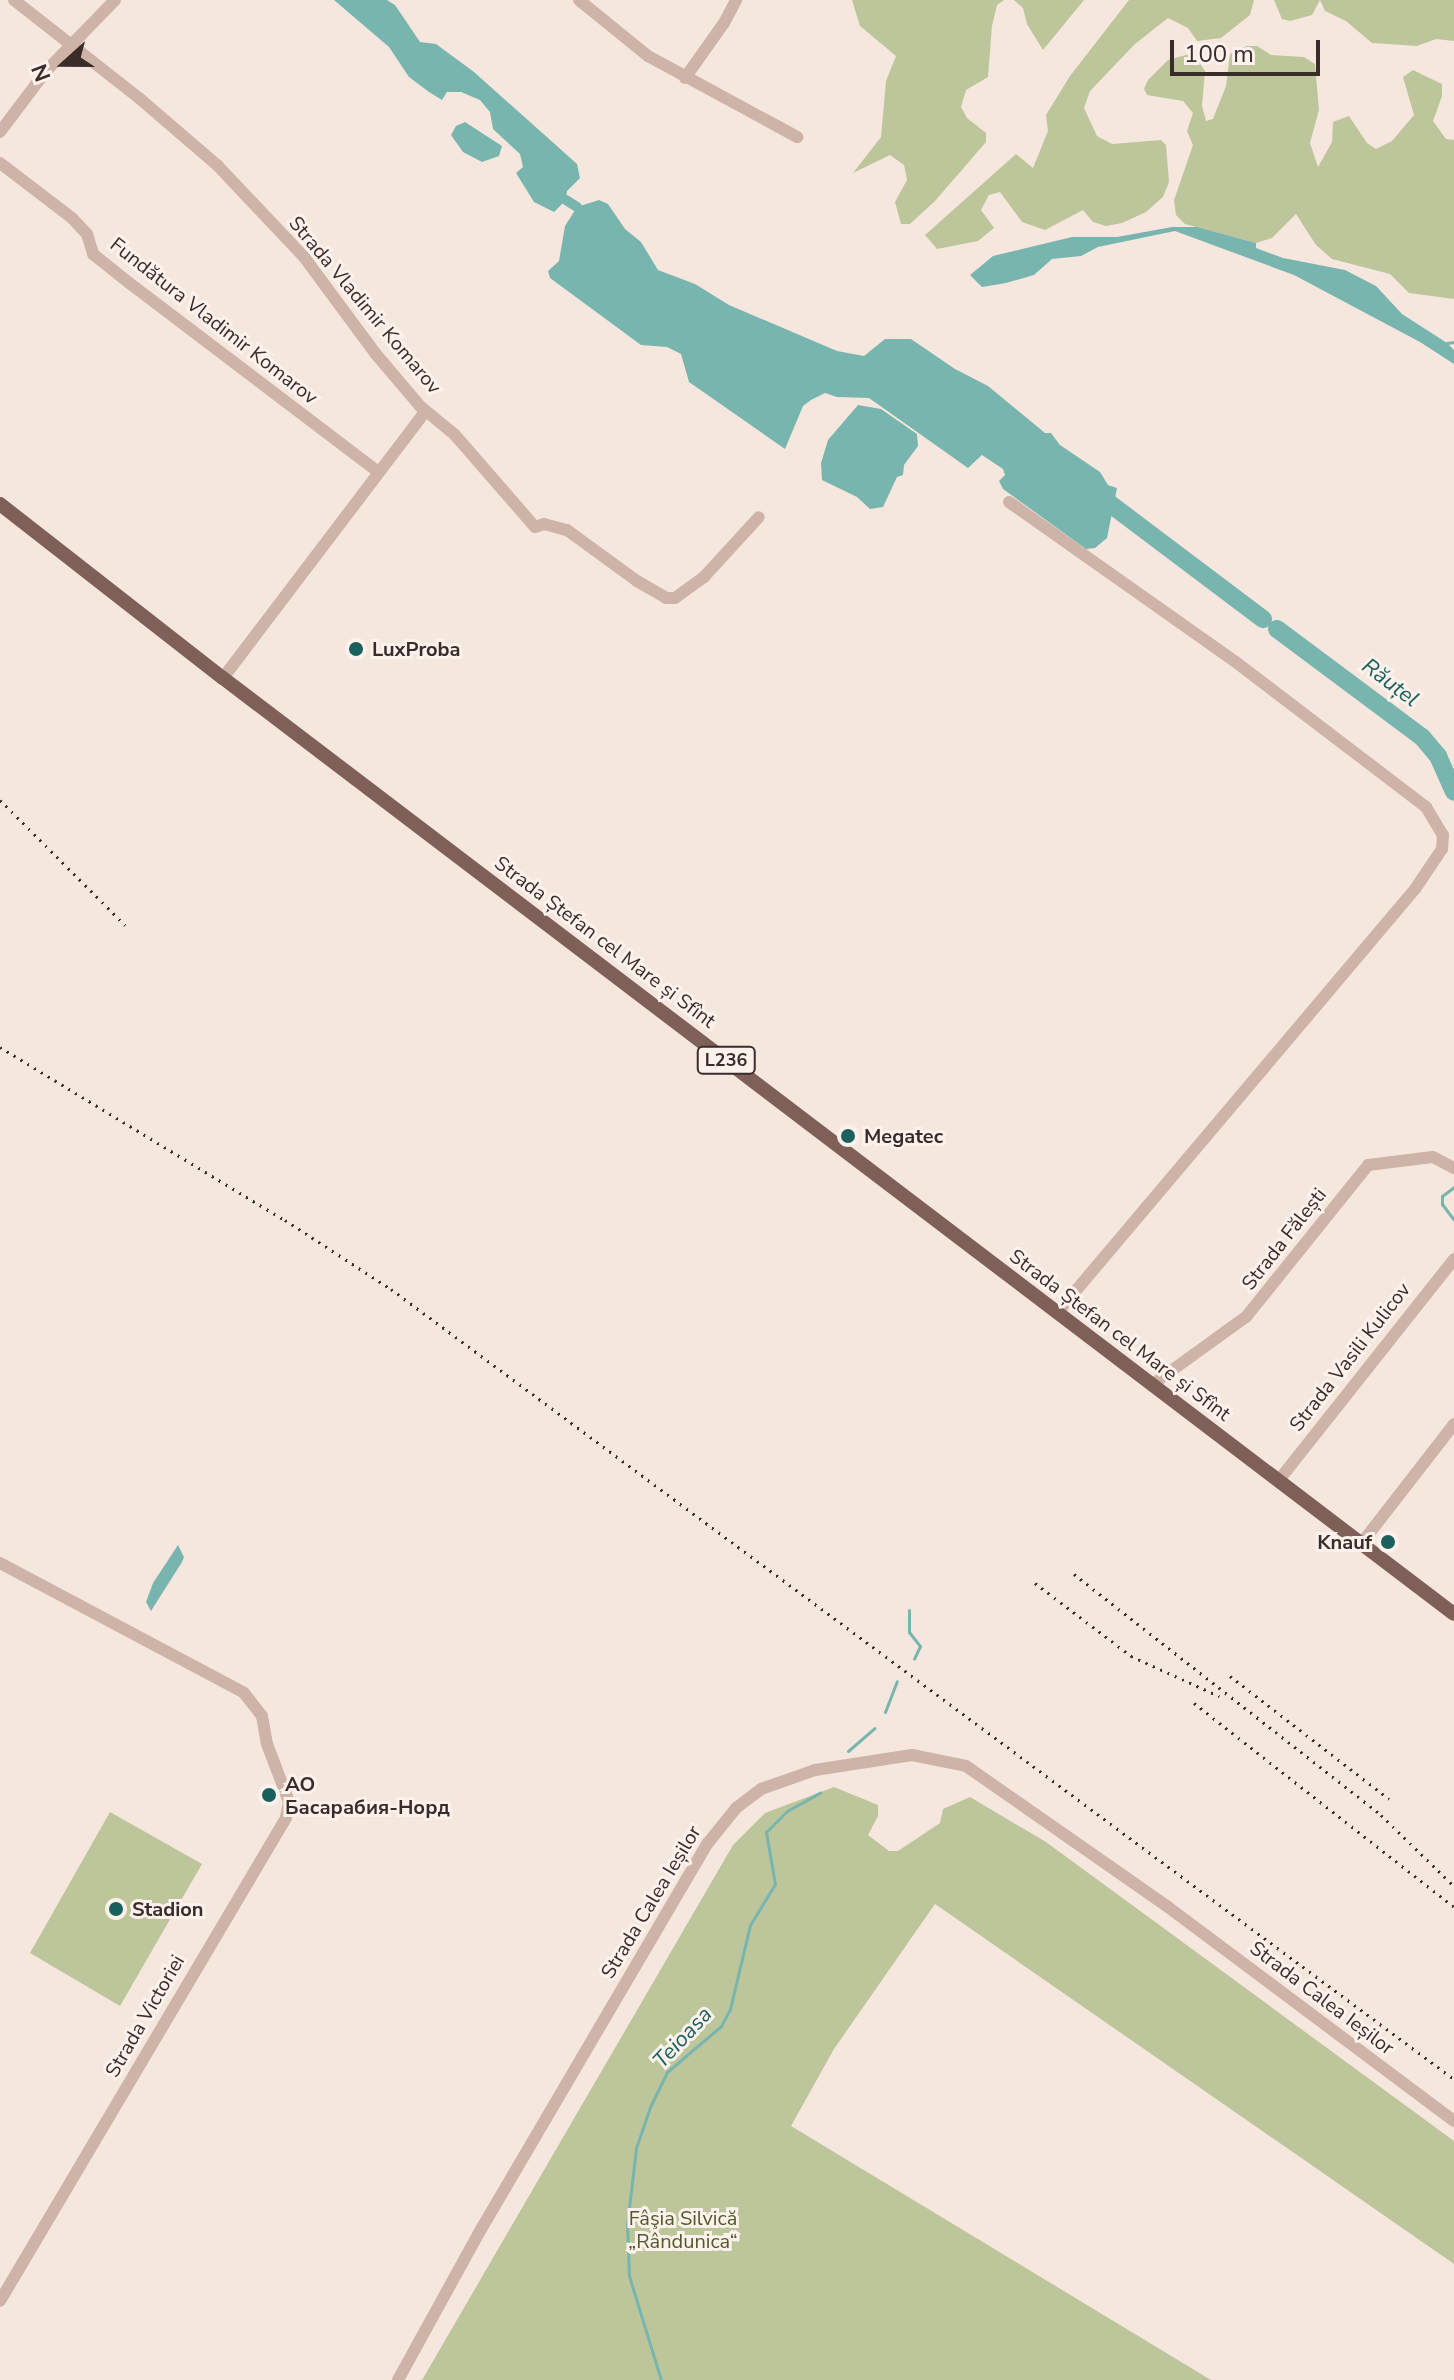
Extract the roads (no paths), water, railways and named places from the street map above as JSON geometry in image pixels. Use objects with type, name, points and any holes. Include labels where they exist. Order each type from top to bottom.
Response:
[{"type":"main road","name":"Strada Ștefan cel Mare și Sfînt","points":[[0,504],[223,678],[1057,1313],[1361,1544],[1452,1608]]},
{"type":"street","name":"Strada Vladimir Komarov","points":[[14,0],[139,98],[218,166],[304,257],[375,353],[426,411],[455,435],[535,527],[544,524],[567,530],[666,598],[684,594],[704,577],[759,517]]},
{"type":"street","points":[[0,132],[70,46],[115,0]]},
{"type":"street","points":[[579,0],[648,56],[797,137]]},
{"type":"street","points":[[685,78],[724,23],[736,0]]},
{"type":"street","name":"Fundătura Vladimir Komarov","points":[[0,163],[72,218],[87,234],[93,254],[377,471]]},
{"type":"street","points":[[223,678],[377,471],[426,411]]},
{"type":"street","points":[[1009,502],[1237,663],[1426,807],[1443,835],[1442,849],[1415,889],[1057,1313]]},
{"type":"street","name":"Strada Fălești","points":[[1153,1384],[1246,1317],[1368,1165],[1433,1157],[1454,1168]]},
{"type":"street","name":"Strada Vasili Kulicov","points":[[1279,1480],[1454,1259]]},
{"type":"street","points":[[1361,1544],[1454,1424]]},
{"type":"street","name":"Strada Victoriei","points":[[0,1563],[244,1693],[262,1716],[267,1744],[289,1802],[286,1818],[0,2301]]},
{"type":"street","name":"Strada Calea Ieșilor","points":[[398,2380],[488,2218],[708,1843],[736,1808],[761,1789],[815,1770],[912,1755],[966,1766],[1168,1907],[1454,2121]]},
{"type":"water","points":[[334,0],[387,0],[395,5],[420,42],[436,44],[474,72],[577,164],[580,178],[567,191],[566,200],[554,212],[534,202],[516,173],[523,167],[520,154],[493,129],[490,112],[480,100],[461,92],[447,92],[442,100],[429,92],[409,77],[389,47]]},
{"type":"water","points":[[465,122],[502,146],[499,156],[482,162],[463,152],[451,135],[456,126]]},
{"type":"water","points":[[599,200],[608,204],[625,229],[641,242],[658,270],[695,284],[729,305],[837,351],[864,356],[885,339],[911,339],[955,369],[988,386],[1045,433],[1051,433],[1060,445],[1100,472],[1108,485],[1117,488],[1107,538],[1095,548],[1086,549],[1003,489],[999,481],[1005,475],[1003,469],[982,455],[968,468],[869,398],[837,397],[825,393],[811,400],[803,406],[785,449],[689,382],[681,354],[667,347],[641,345],[550,278],[548,271],[559,261],[565,226],[577,207]]},
{"type":"water","points":[[1172,227],[1197,227],[1256,243],[1256,248],[1283,258],[1345,270],[1376,286],[1402,314],[1447,343],[1454,350],[1454,364],[1420,342],[1294,275],[1175,231],[1098,247],[1081,256],[1052,259],[1034,275],[1006,283],[982,287],[970,275],[993,256],[1072,237],[1117,237]]},
{"type":"water","points":[[858,405],[881,409],[917,434],[918,446],[904,465],[903,475],[897,477],[883,507],[870,509],[857,497],[822,480],[821,463],[828,440]]},
{"type":"water","points":[[178,1545],[184,1557],[182,1562],[151,1611],[146,1602],[153,1583]]},
{"type":"waterway","points":[[566,200],[577,207]]},
{"type":"waterway","points":[[1447,343],[1454,342]]},
{"type":"waterway","name":"Răuțel","points":[[1093,491],[1263,619]]},
{"type":"waterway","name":"Răuțel","points":[[1277,629],[1422,737],[1438,756],[1454,792]]},
{"type":"waterway","points":[[1454,1187],[1442,1196],[1442,1204],[1454,1220]]},
{"type":"waterway","points":[[909,1610],[909,1632],[920,1646],[914,1659]]},
{"type":"waterway","points":[[885,1712],[897,1681]]},
{"type":"waterway","points":[[848,1751],[874,1728]]},
{"type":"waterway","name":"Teioasa","points":[[661,2380],[629,2276],[627,2225],[636,2148],[650,2107],[667,2072],[721,2026],[730,2009],[750,1925],[775,1884],[766,1832],[787,1811],[820,1793]]},
{"type":"railway","points":[[0,800],[125,925]]},
{"type":"railway","points":[[0,1047],[285,1220],[391,1289],[1454,2079]]},
{"type":"railway","points":[[1074,1574],[1381,1815],[1454,1886]]},
{"type":"railway","points":[[1035,1583],[1131,1656],[1219,1696]]},
{"type":"railway","points":[[1230,1676],[1389,1799]]},
{"type":"railway","points":[[1194,1703],[1454,1907]]},
{"type":"place","name":"LuxProba","points":[[356,649]]},
{"type":"place","name":"Megatec","points":[[848,1136]]},
{"type":"place","name":"Knauf","points":[[1388,1542]]},
{"type":"place","name":"АО Басарабия-Норд","points":[[269,1795]]},
{"type":"place","name":"Stadion","points":[[116,1909]]},
{"type":"park label","name":"Fâşia Silvică „Rândunica“","points":[[683,2230]]}]
